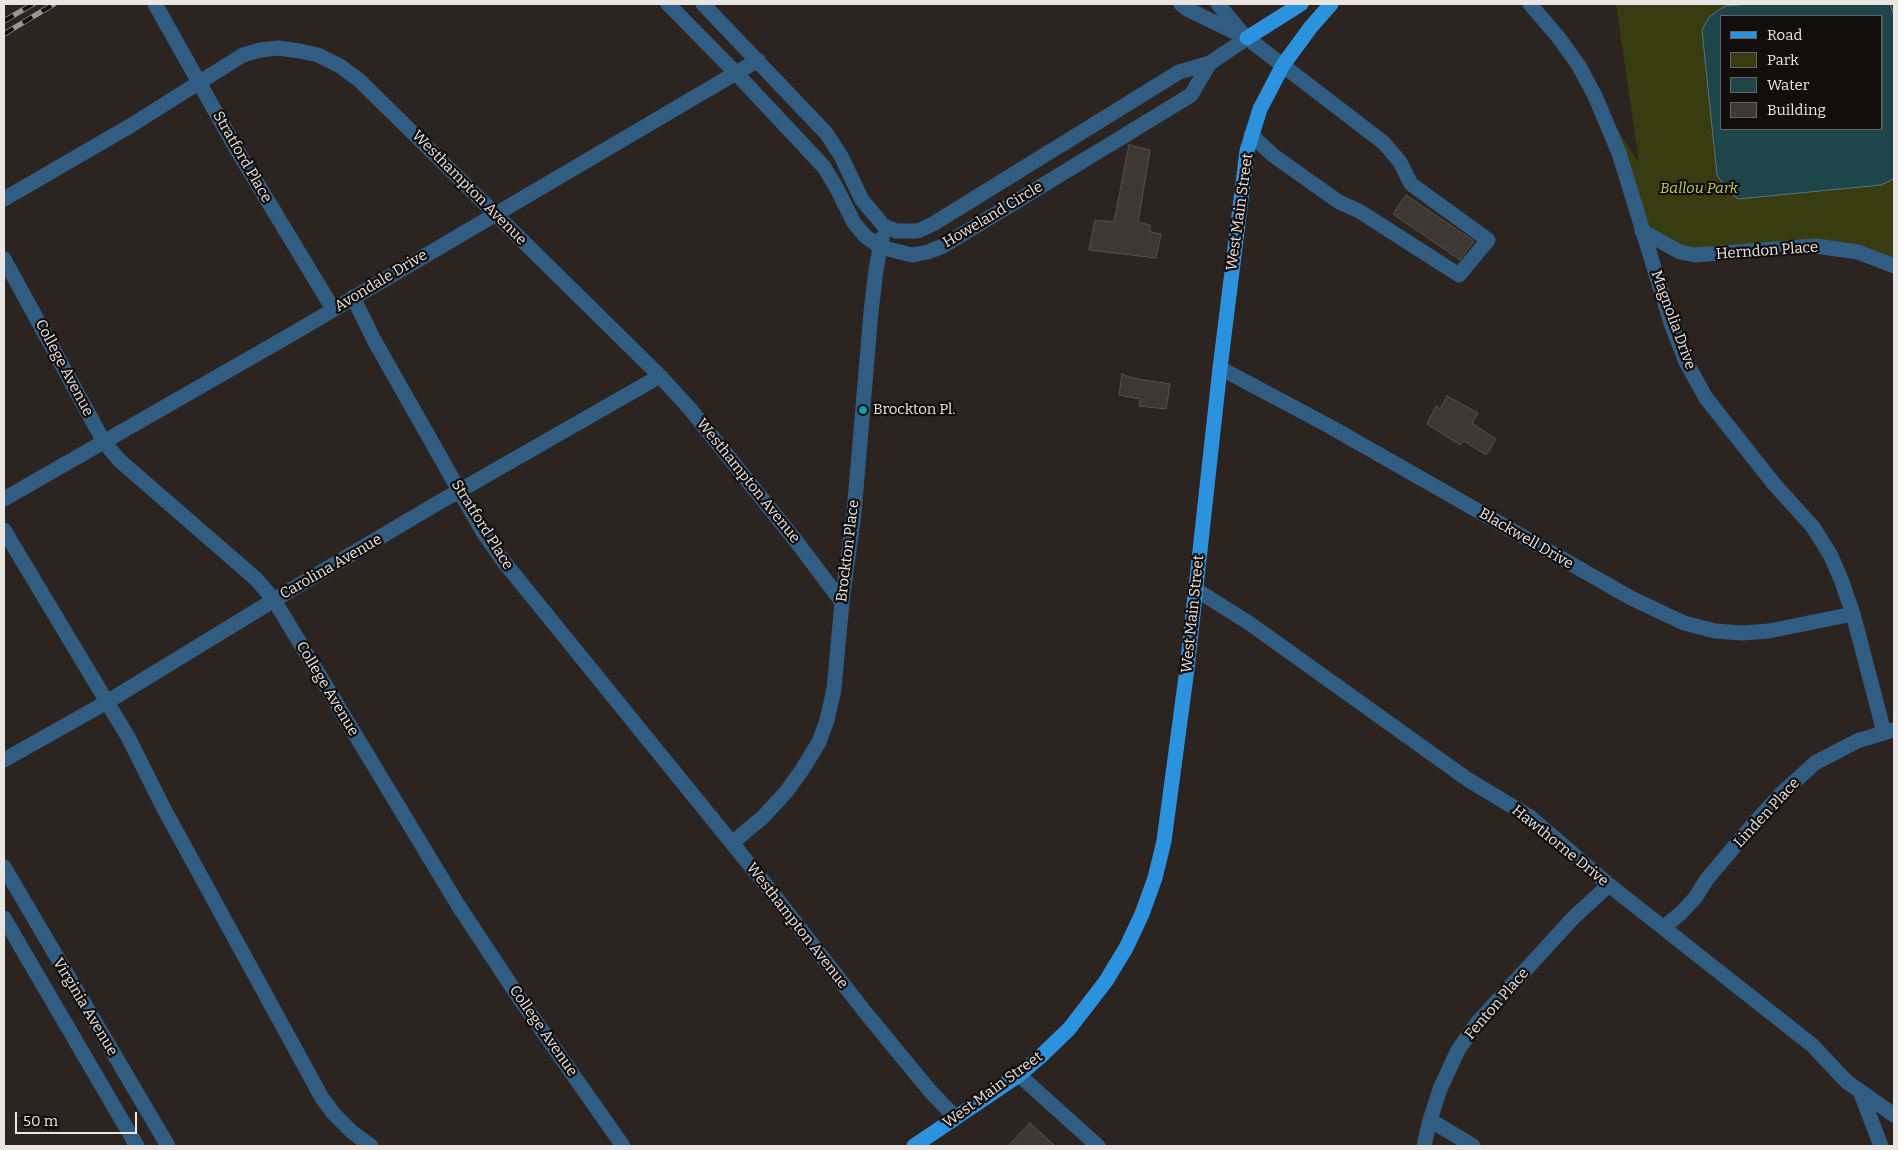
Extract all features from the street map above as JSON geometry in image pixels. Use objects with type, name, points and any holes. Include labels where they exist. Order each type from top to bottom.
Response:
[{"type":"main road","points":[[1247,38],[1301,4]]},
{"type":"main road","name":"West Main Street","points":[[914,1146],[1019,1075],[1048,1050],[1088,1006],[1126,948],[1142,914],[1155,878],[1164,841],[1242,183],[1251,135],[1260,109],[1284,66],[1310,28],[1331,4]]},
{"type":"street","name":"Stratford Place","points":[[155,4],[237,150],[333,309]]},
{"type":"street","name":"Howeland Circle","points":[[668,4],[824,167],[854,223],[865,236],[880,247],[912,254],[928,252],[943,246],[1191,95],[1210,63]]},
{"type":"street","points":[[702,4],[758,60],[826,133],[842,156],[862,200],[884,226]]},
{"type":"street","points":[[1181,4],[1187,9],[1247,38],[1284,66],[1384,143],[1400,162],[1411,184],[1488,240],[1459,275],[1359,211],[1339,202],[1274,156],[1251,135]]},
{"type":"street","points":[[1218,4],[1247,38]]},
{"type":"street","name":"Magnolia Drive","points":[[1530,4],[1560,38],[1579,66],[1595,96],[1619,153],[1671,322],[1686,362],[1706,398],[1774,484],[1812,528],[1831,556],[1853,614],[1889,731]]},
{"type":"street","name":"Howeland Circle","points":[[884,226],[896,231],[918,231],[933,224],[1179,72],[1210,63],[1247,38]]},
{"type":"street","name":"Westhampton Avenue","points":[[4,199],[130,126],[243,55],[260,50],[278,48],[318,56],[340,66],[359,80],[660,376],[690,409],[796,541],[842,602]]},
{"type":"street","name":"Avondale Drive","points":[[4,498],[333,309],[758,60]]},
{"type":"street","points":[[1056,148],[1070,169]]},
{"type":"street","name":"Brockton Place","points":[[732,843],[763,817],[786,792],[819,742],[827,720],[834,689],[842,602],[854,513],[871,312],[884,226]]},
{"type":"street","name":"Herndon Place","points":[[1642,231],[1680,252],[1695,255],[1815,246],[1858,252],[1894,266]]},
{"type":"street","name":"College Avenue","points":[[4,258],[104,442],[119,460],[256,579],[274,600],[458,905],[522,1002],[623,1146]]},
{"type":"street","name":"Stratford Place","points":[[353,297],[374,340],[483,532],[504,562],[642,732]]},
{"type":"street","name":"Blackwell Drive","points":[[1220,368],[1329,426],[1631,598],[1684,623],[1715,631],[1742,633],[1769,631],[1853,614]]},
{"type":"street","name":"Carolina Avenue","points":[[4,760],[107,702],[274,600],[660,376]]},
{"type":"street","points":[[4,530],[128,737],[162,806],[322,1098],[334,1114],[352,1132],[372,1146]]},
{"type":"street","name":"Hawthorne Drive","points":[[1195,589],[1249,624],[1467,779],[1530,817],[1609,885],[1812,1045],[1848,1082],[1860,1091],[1881,1146]]},
{"type":"street","name":"Linden Place","points":[[1664,928],[1682,914],[1707,878],[1781,794],[1816,763],[1857,741],[1889,731]]},
{"type":"street","name":"Westhampton Avenue","points":[[642,732],[865,1012],[930,1091],[955,1117]]},
{"type":"street","name":"Virginia Avenue","points":[[4,867],[168,1146]]},
{"type":"street","name":"Fenton Place","points":[[1424,1146],[1440,1089],[1458,1050],[1477,1023],[1574,917],[1609,885]]},
{"type":"street","name":"Virginia Avenue","points":[[4,918],[137,1146]]},
{"type":"street","points":[[1019,1075],[1098,1146]]},
{"type":"street","points":[[1860,1091],[1894,1115]]},
{"type":"street","points":[[1430,1120],[1473,1146]]},
{"type":"green space","name":"Ballou Park","points":[[1616,4],[1894,4],[1894,267],[1842,249],[1680,252],[1642,231],[1619,153],[1559,38],[1639,163]]},
{"type":"water","points":[[1752,4],[1890,4],[1894,16],[1894,179],[1881,185],[1738,199],[1728,191],[1717,175],[1702,30],[1709,17],[1725,6]]},
{"type":"building","points":[[1129,145],[1150,150],[1138,222],[1150,225],[1150,232],[1161,234],[1156,258],[1089,250],[1095,220],[1114,222]]},
{"type":"building","points":[[1406,195],[1474,241],[1460,260],[1393,214]]},
{"type":"building","points":[[1122,374],[1132,378],[1170,384],[1166,409],[1139,406],[1140,399],[1119,395]]},
{"type":"building","points":[[1447,396],[1478,413],[1472,423],[1496,439],[1486,455],[1464,441],[1460,445],[1427,424],[1436,406],[1440,409]]},
{"type":"building","points":[[1030,1123],[1055,1146],[1008,1146]]},
{"type":"railway","points":[[4,21],[33,4]]},
{"type":"railway","points":[[4,34],[54,4]]},
{"type":"place","name":"Brockton Pl.","points":[[863,410]]}]
